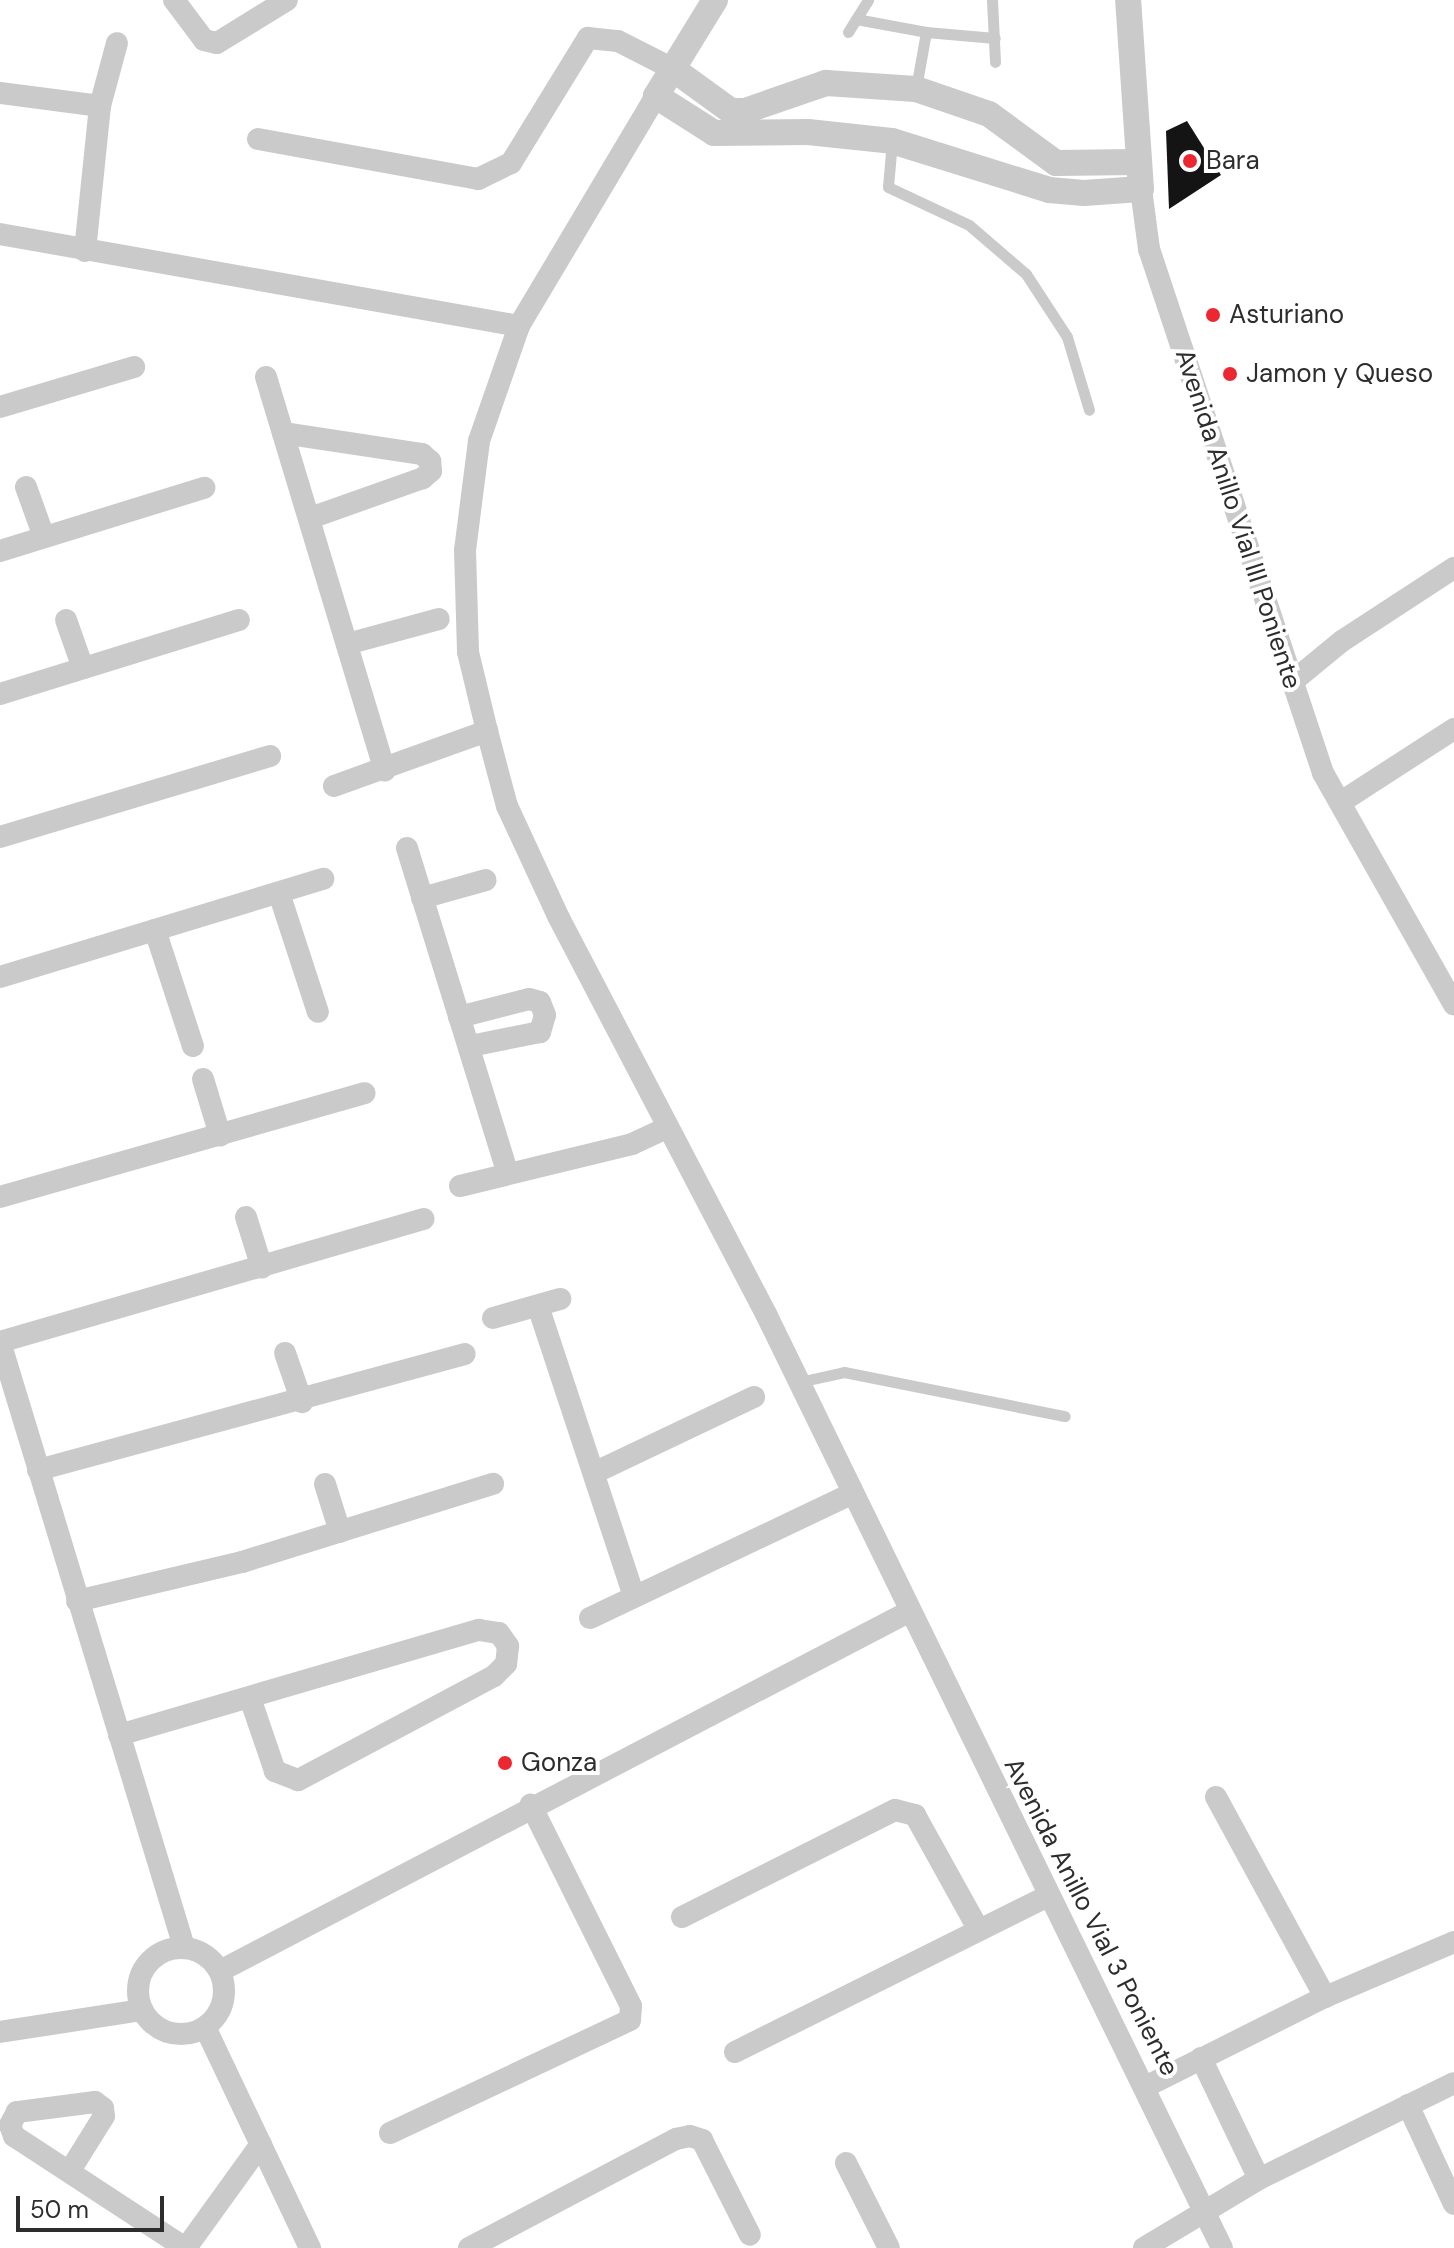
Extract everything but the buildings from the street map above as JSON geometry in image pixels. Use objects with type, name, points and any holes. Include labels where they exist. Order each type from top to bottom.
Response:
[{"type":"street","points":[[174,0],[204,40],[217,43],[287,0]]},
{"type":"street","points":[[715,0],[656,96],[714,133],[808,132],[892,141],[987,166],[1049,190],[1141,189]]},
{"type":"street","name":"Avenida Anillo Vial III Poniente","points":[[1128,0],[1137,162],[1149,249],[1323,773],[1454,1005]]},
{"type":"street","points":[[258,139],[478,179],[511,163],[588,38],[618,41],[673,69],[731,111],[745,111],[802,88],[855,83],[916,89],[989,114],[1056,163],[1137,162]]},
{"type":"street","points":[[85,251],[100,106],[117,43]]},
{"type":"street","points":[[802,88],[790,103],[792,122],[808,132]]},
{"type":"street","points":[[0,93],[100,106]]},
{"type":"street","name":"Avenida Anillo Vial 3 Poniente","points":[[656,96],[519,326],[479,441],[465,550],[468,652],[487,731],[507,806],[798,1383],[1222,2248]]},
{"type":"street","points":[[987,166],[1005,160],[1007,128]]},
{"type":"street","points":[[0,234],[519,326]]},
{"type":"street","points":[[0,407],[134,367]]},
{"type":"street","points":[[266,377],[385,770]]},
{"type":"street","points":[[283,433],[422,454],[430,461],[431,471],[423,478],[310,518]]},
{"type":"street","points":[[26,487],[44,537]]},
{"type":"street","points":[[0,551],[204,488]]},
{"type":"street","points":[[1292,682],[1342,641],[1454,568]]},
{"type":"street","points":[[347,644],[439,619]]},
{"type":"street","points":[[66,620],[83,668]]},
{"type":"street","points":[[0,694],[239,620]]},
{"type":"street","points":[[1341,802],[1454,729]]},
{"type":"street","points":[[334,786],[487,731]]},
{"type":"street","points":[[0,837],[270,756]]},
{"type":"street","points":[[407,848],[507,1171]]},
{"type":"street","points":[[0,977],[323,879]]},
{"type":"street","points":[[422,898],[486,880]]},
{"type":"street","points":[[279,893],[318,1012]]},
{"type":"street","points":[[155,930],[193,1046]]},
{"type":"street","points":[[459,1017],[529,999],[540,1002],[545,1015],[540,1032],[470,1046]]},
{"type":"street","points":[[203,1079],[220,1135]]},
{"type":"street","points":[[0,1197],[364,1093]]},
{"type":"street","points":[[460,1186],[507,1171],[632,1144],[667,1128]]},
{"type":"street","points":[[246,1217],[262,1268]]},
{"type":"street","points":[[184,1947],[0,1342],[424,1219]]},
{"type":"street","points":[[493,1318],[560,1299]]},
{"type":"street","points":[[538,1306],[596,1472],[634,1597]]},
{"type":"street","points":[[285,1353],[302,1402]]},
{"type":"street","points":[[38,1470],[302,1402],[464,1354]]},
{"type":"street","points":[[596,1472],[754,1397]]},
{"type":"street","points":[[325,1484],[340,1532]]},
{"type":"street","points":[[77,1601],[157,1584],[493,1484]]},
{"type":"street","points":[[590,1618],[851,1494]]},
{"type":"street","points":[[220,1971],[531,1805],[910,1611]]},
{"type":"street","points":[[119,1735],[479,1630],[499,1633],[508,1646],[506,1664],[494,1676],[298,1780],[275,1771],[250,1698]]},
{"type":"street","points":[[1216,1797],[1325,1997]]},
{"type":"street","points":[[390,2133],[630,2020],[631,2006],[531,1805]]},
{"type":"street","points":[[682,1917],[895,1810],[915,1815],[977,1927]]},
{"type":"street","points":[[735,2052],[977,1927],[1048,1896]]},
{"type":"street","points":[[1145,2087],[1325,1997],[1454,1942]]},
{"type":"street","points":[[184,1947],[211,1959],[220,1971],[223,2004],[205,2027],[191,2033],[163,2030],[142,2010],[138,1983],[154,1957],[184,1947]]},
{"type":"street","points":[[0,2032],[142,2010]]},
{"type":"street","points":[[205,2027],[310,2248]]},
{"type":"street","points":[[1201,2058],[1259,2179]]},
{"type":"street","points":[[1144,2248],[1259,2179],[1454,2083]]},
{"type":"street","points":[[1408,2105],[1454,2204]]},
{"type":"street","points":[[469,2248],[676,2139],[690,2136],[702,2140],[750,2235]]},
{"type":"street","points":[[71,2169],[186,2248],[261,2144]]},
{"type":"street","points":[[846,2163],[889,2248]]},
{"type":"lane","points":[[848,32],[868,0]]},
{"type":"lane","points":[[992,0],[995,62]]},
{"type":"lane","points":[[856,19],[926,32],[995,38]]},
{"type":"lane","points":[[916,89],[926,32]]},
{"type":"lane","points":[[892,141],[888,187],[969,225],[1026,274],[1067,337],[1089,410]]},
{"type":"lane","points":[[798,1383],[844,1372],[1065,1416]]},
{"type":"place","name":"Bara","points":[[1190,161]]},
{"type":"place","name":"Asturiano","points":[[1213,315]]},
{"type":"place","name":"Jamon y Queso","points":[[1230,374]]},
{"type":"place","name":"Gonza","points":[[505,1763]]}]
